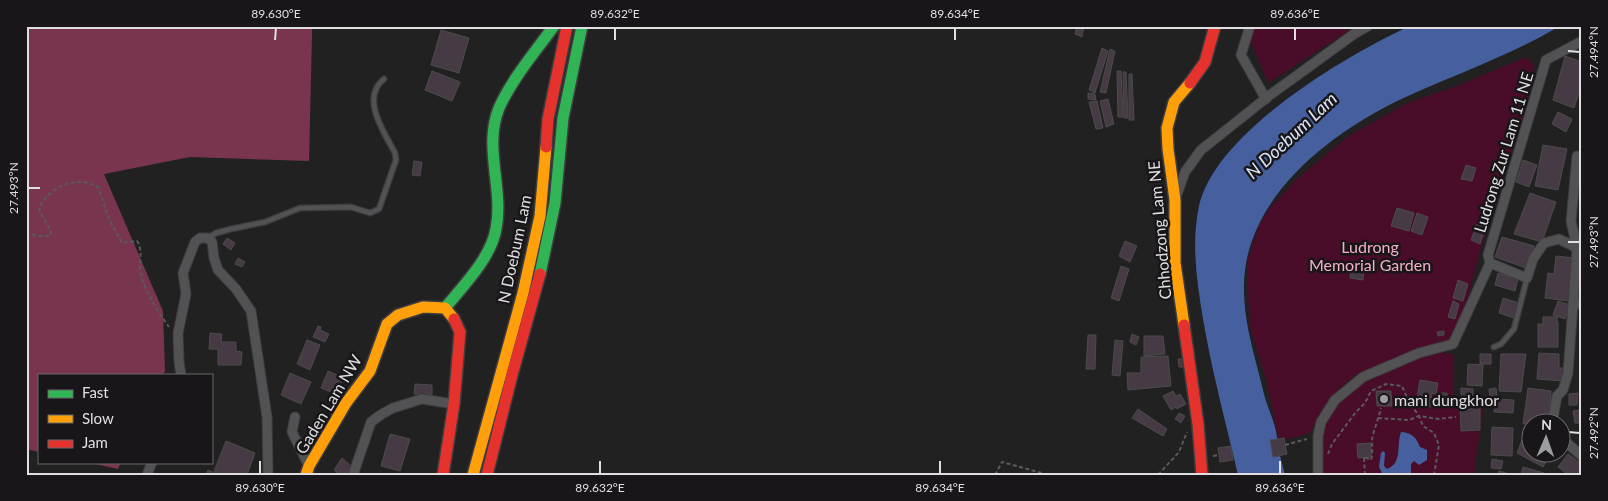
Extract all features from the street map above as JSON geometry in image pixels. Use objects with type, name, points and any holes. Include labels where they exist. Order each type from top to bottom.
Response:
[{"type":"main road","points":[[443,475],[454,404],[460,332],[454,318],[445,308],[483,261],[496,230],[498,200],[492,142],[500,109],[516,79],[554,26]]},
{"type":"main road","name":"N Doebum Lam","points":[[472,475],[526,280],[540,216],[548,119],[567,26]]},
{"type":"main road","name":"N Doebum Lam","points":[[487,475],[512,375],[545,258],[555,203],[563,118],[582,26]]},
{"type":"main road","name":"Chhodzong Lam NE","points":[[1202,475],[1196,405],[1176,270],[1175,199],[1168,145],[1168,119],[1174,98],[1199,73],[1205,62],[1210,51],[1216,26]]},
{"type":"main road","name":"Gaden Lam NW","points":[[308,470],[346,403],[370,371],[387,324],[398,316],[423,307],[445,308]]},
{"type":"street","points":[[1250,26],[1241,55],[1266,99]]},
{"type":"street","points":[[1175,199],[1185,172],[1200,150],[1354,34],[1368,26]]},
{"type":"street","name":"Ludrong Zur Lam 11 NE","points":[[1318,436],[1321,422],[1335,400],[1363,377],[1419,353],[1450,345],[1490,263],[1488,255],[1546,60],[1582,41]]},
{"type":"street","points":[[1554,414],[1557,396],[1563,390],[1568,372],[1577,304],[1577,248],[1571,221],[1577,156]]},
{"type":"street","points":[[181,374],[178,333],[186,294],[183,273],[195,242],[200,238],[208,238],[212,242],[218,270],[236,289],[251,312],[268,417],[268,475]]},
{"type":"street","points":[[1490,263],[1527,278],[1533,260],[1544,244],[1559,239],[1577,248]]},
{"type":"street","points":[[353,475],[371,422],[382,414],[393,408],[422,399],[454,404]]},
{"type":"street","points":[[295,416],[292,432],[308,470]]},
{"type":"street","points":[[1318,436],[1318,475]]},
{"type":"street","points":[[1570,446],[1582,456]]},
{"type":"lane","points":[[208,238],[216,233],[265,222],[300,208],[351,207],[370,213],[379,209],[396,160],[395,153],[374,109],[373,96],[376,85],[384,79]]},
{"type":"lane","points":[[1494,347],[1501,344],[1514,329],[1527,278]]},
{"type":"path","points":[[26,232],[37,236],[50,236],[51,232],[39,210],[42,201],[48,194],[69,183],[85,182],[98,186],[108,219],[122,243],[137,241],[141,246],[141,274],[152,300],[172,330],[178,333]]},
{"type":"path","points":[[1326,457],[1332,444],[1365,403],[1371,391],[1386,384],[1402,386],[1409,402],[1420,416],[1423,426],[1434,433],[1439,445],[1434,475]]},
{"type":"path","points":[[1365,475],[1364,458],[1371,460],[1373,452],[1372,438],[1380,408]]},
{"type":"path","points":[[1378,418],[1409,420],[1420,416],[1438,419],[1456,417]]},
{"type":"path","points":[[1158,475],[1179,452],[1187,431]]},
{"type":"path","points":[[1285,445],[1318,436]]},
{"type":"path","points":[[995,475],[1002,462],[1049,475]]},
{"type":"green space","points":[[1250,26],[1346,26],[1347,32],[1268,83],[1246,30]]},
{"type":"green space","name":"Ludrong Memorial Garden","points":[[1526,57],[1534,65],[1526,109],[1482,244],[1468,297],[1451,343],[1356,374],[1336,392],[1316,420],[1310,433],[1285,440],[1285,437],[1278,438],[1267,383],[1250,328],[1248,288],[1248,258],[1259,226],[1268,210],[1297,179],[1347,137],[1407,103],[1457,86]]},
{"type":"green space","points":[[1442,352],[1454,355],[1454,397],[1484,401],[1474,475],[1322,475],[1322,439],[1324,428],[1327,417],[1343,397],[1361,382],[1422,356]]},
{"type":"shaded area","points":[[26,26],[312,26],[309,161],[190,157],[104,174],[163,311],[165,371],[164,374],[38,374],[38,452],[26,449]]},
{"type":"shaded area","points":[[95,464],[120,464],[118,469]]},
{"type":"water","points":[[1410,26],[1560,26],[1499,57],[1395,102],[1368,117],[1341,134],[1315,154],[1292,177],[1272,202],[1257,229],[1247,258],[1244,290],[1246,317],[1252,344],[1265,398],[1276,433],[1277,443],[1273,457],[1280,456],[1285,475],[1238,475],[1203,319],[1195,249],[1199,206],[1210,178],[1230,151],[1256,124],[1286,100],[1352,56]]},
{"type":"water","points":[[1401,432],[1413,436],[1420,447],[1427,450],[1427,460],[1419,465],[1414,461],[1411,464],[1411,475],[1383,475],[1379,467],[1381,453],[1383,451],[1385,453],[1384,466],[1387,469],[1395,463],[1397,458]]},
{"type":"building","points":[[1077,26],[1084,26],[1082,37],[1075,34]]},
{"type":"building","points":[[441,30],[469,38],[459,73],[431,65]]},
{"type":"building","points":[[1102,48],[1108,51],[1095,93],[1089,90]]},
{"type":"building","points":[[1110,49],[1115,51],[1106,93],[1100,92]]},
{"type":"building","points":[[1565,56],[1582,62],[1582,84],[1574,108],[1553,100]]},
{"type":"building","points":[[432,71],[460,82],[452,101],[425,90]]},
{"type":"building","points":[[1117,71],[1121,71],[1123,117],[1118,117]]},
{"type":"building","points":[[1123,72],[1126,72],[1128,118],[1124,118]]},
{"type":"building","points":[[1129,74],[1132,74],[1134,120],[1129,120]]},
{"type":"building","points":[[1088,93],[1095,94],[1096,100],[1088,99]]},
{"type":"building","points":[[1108,99],[1114,124],[1106,127],[1100,101]]},
{"type":"building","points":[[1097,101],[1103,128],[1096,129],[1089,102]]},
{"type":"building","points":[[1558,112],[1572,119],[1566,132],[1552,124]]},
{"type":"building","points":[[1543,145],[1567,149],[1558,190],[1535,186]]},
{"type":"building","points":[[1523,160],[1537,165],[1529,187],[1516,182]]},
{"type":"building","points":[[414,161],[422,162],[420,176],[412,175]]},
{"type":"building","points":[[1466,165],[1476,168],[1472,181],[1461,179]]},
{"type":"building","points":[[1530,193],[1556,202],[1542,242],[1514,234]]},
{"type":"building","points":[[1397,208],[1414,213],[1409,231],[1391,226]]},
{"type":"building","points":[[1417,213],[1428,217],[1422,235],[1411,231]]},
{"type":"building","points":[[1477,224],[1486,227],[1480,244],[1471,240]]},
{"type":"building","points":[[1502,237],[1534,246],[1526,268],[1495,257]]},
{"type":"building","points":[[227,238],[235,243],[231,250],[223,244]]},
{"type":"building","points":[[1125,241],[1137,246],[1130,262],[1119,256]]},
{"type":"building","points":[[1556,256],[1574,258],[1569,301],[1545,298],[1548,273],[1554,274]]},
{"type":"building","points":[[238,258],[245,262],[242,267],[235,264]]},
{"type":"building","points":[[1121,266],[1129,269],[1119,301],[1111,298]]},
{"type":"building","points":[[1351,268],[1364,269],[1363,280],[1350,278]]},
{"type":"building","points":[[1498,273],[1518,279],[1515,291],[1495,285]]},
{"type":"building","points":[[1458,280],[1468,284],[1463,301],[1453,298]]},
{"type":"building","points":[[1503,298],[1519,303],[1514,318],[1499,313]]},
{"type":"building","points":[[1453,301],[1459,304],[1455,319],[1448,317]]},
{"type":"building","points":[[1558,301],[1570,305],[1565,319],[1553,315]]},
{"type":"building","points":[[1543,317],[1557,317],[1558,347],[1538,347],[1538,324],[1543,324]]},
{"type":"building","points":[[318,326],[321,327],[320,330],[329,334],[325,342],[313,337]]},
{"type":"building","points":[[1444,331],[1444,335],[1438,336],[1437,332]]},
{"type":"building","points":[[210,333],[222,334],[221,342],[236,342],[236,351],[242,352],[241,365],[218,365],[218,349],[209,349]]},
{"type":"building","points":[[1132,334],[1139,337],[1136,345],[1130,342]]},
{"type":"building","points":[[1088,335],[1096,335],[1095,369],[1086,369]]},
{"type":"building","points":[[1144,336],[1163,336],[1165,354],[1144,356]]},
{"type":"building","points":[[307,340],[320,345],[310,370],[297,364]]},
{"type":"building","points":[[1115,340],[1123,341],[1120,376],[1112,375]]},
{"type":"building","points":[[1539,353],[1559,354],[1559,368],[1565,368],[1564,381],[1537,379]]},
{"type":"building","points":[[1480,354],[1491,354],[1491,364],[1480,364]]},
{"type":"building","points":[[1501,354],[1526,354],[1521,392],[1499,391]]},
{"type":"building","points":[[1168,356],[1171,386],[1128,390],[1127,373],[1141,373],[1141,357]]},
{"type":"building","points":[[1178,359],[1184,359],[1183,367],[1179,367]]},
{"type":"building","points":[[1468,364],[1483,365],[1482,386],[1467,385]]},
{"type":"building","points":[[328,371],[344,378],[336,394],[321,388]]},
{"type":"building","points":[[290,373],[311,382],[301,404],[281,395]]},
{"type":"building","points":[[1420,380],[1438,383],[1436,394],[1432,393],[1430,407],[1416,405]]},
{"type":"building","points":[[415,384],[432,385],[432,395],[414,394]]},
{"type":"building","points":[[1461,388],[1473,389],[1473,396],[1461,395]]},
{"type":"building","points":[[1496,388],[1497,397],[1490,398],[1489,389]]},
{"type":"building","points":[[1528,388],[1551,391],[1550,414],[1524,414]]},
{"type":"building","points":[[1173,391],[1176,396],[1180,394],[1186,404],[1171,410],[1163,396]]},
{"type":"building","name":"mani dungkhor","points":[[1376,391],[1391,391],[1392,406],[1377,406]]},
{"type":"building","points":[[1439,393],[1447,393],[1448,403],[1440,403]]},
{"type":"building","points":[[1578,393],[1577,405],[1569,405],[1569,394]]},
{"type":"building","points":[[1495,399],[1514,400],[1513,413],[1494,412]]},
{"type":"building","points":[[1460,403],[1480,403],[1480,430],[1461,431]]},
{"type":"building","points":[[1138,409],[1167,429],[1163,436],[1132,418]]},
{"type":"building","points":[[1580,410],[1582,423],[1575,423],[1573,411]]},
{"type":"building","points":[[1179,413],[1185,416],[1181,423],[1175,419]]},
{"type":"building","points":[[1492,427],[1513,428],[1512,456],[1491,455]]},
{"type":"building","points":[[390,434],[410,439],[400,471],[381,466]]},
{"type":"building","points":[[1284,438],[1287,454],[1273,457],[1270,440]]},
{"type":"building","points":[[226,441],[255,453],[247,475],[223,475],[214,471]]},
{"type":"building","points":[[1371,443],[1371,457],[1358,458],[1357,444]]},
{"type":"building","points":[[1231,446],[1233,460],[1220,462],[1218,448]]},
{"type":"building","points":[[1570,455],[1582,464],[1582,475],[1568,475],[1558,467],[1560,464],[1570,464]]},
{"type":"building","points":[[342,458],[352,467],[345,475],[341,475],[334,470]]},
{"type":"building","points":[[1492,459],[1503,461],[1501,469],[1491,468]]},
{"type":"building","points":[[1523,467],[1544,473],[1544,475],[1521,475]]},
{"type":"building","points":[[208,470],[220,475],[206,475]]},
{"type":"building","points":[[1499,471],[1513,475],[1498,475]]},
{"type":"traffic: fast","points":[[445,308],[482,261],[493,240],[496,229],[498,199],[493,138],[499,108],[517,76],[554,26]]},
{"type":"traffic: fast","points":[[540,274],[555,203],[563,118],[582,26]]},
{"type":"traffic: slow","points":[[1184,325],[1175,263],[1175,200],[1167,128],[1174,102],[1190,83]]},
{"type":"traffic: slow","points":[[473,475],[523,293],[540,216],[546,147]]},
{"type":"traffic: slow","points":[[306,475],[309,466],[346,403],[370,371],[387,324],[398,315],[423,307],[445,308],[454,319]]},
{"type":"traffic: jam","points":[[546,147],[548,119],[567,26]]},
{"type":"traffic: jam","points":[[1190,83],[1205,62],[1215,26]]},
{"type":"traffic: jam","points":[[487,475],[540,274]]},
{"type":"traffic: jam","points":[[443,475],[454,404],[460,332],[454,319]]},
{"type":"traffic: jam","points":[[1184,325],[1198,424],[1202,475]]},
{"type":"place","name":"mani dungkhor","points":[[1384,399]]}]
